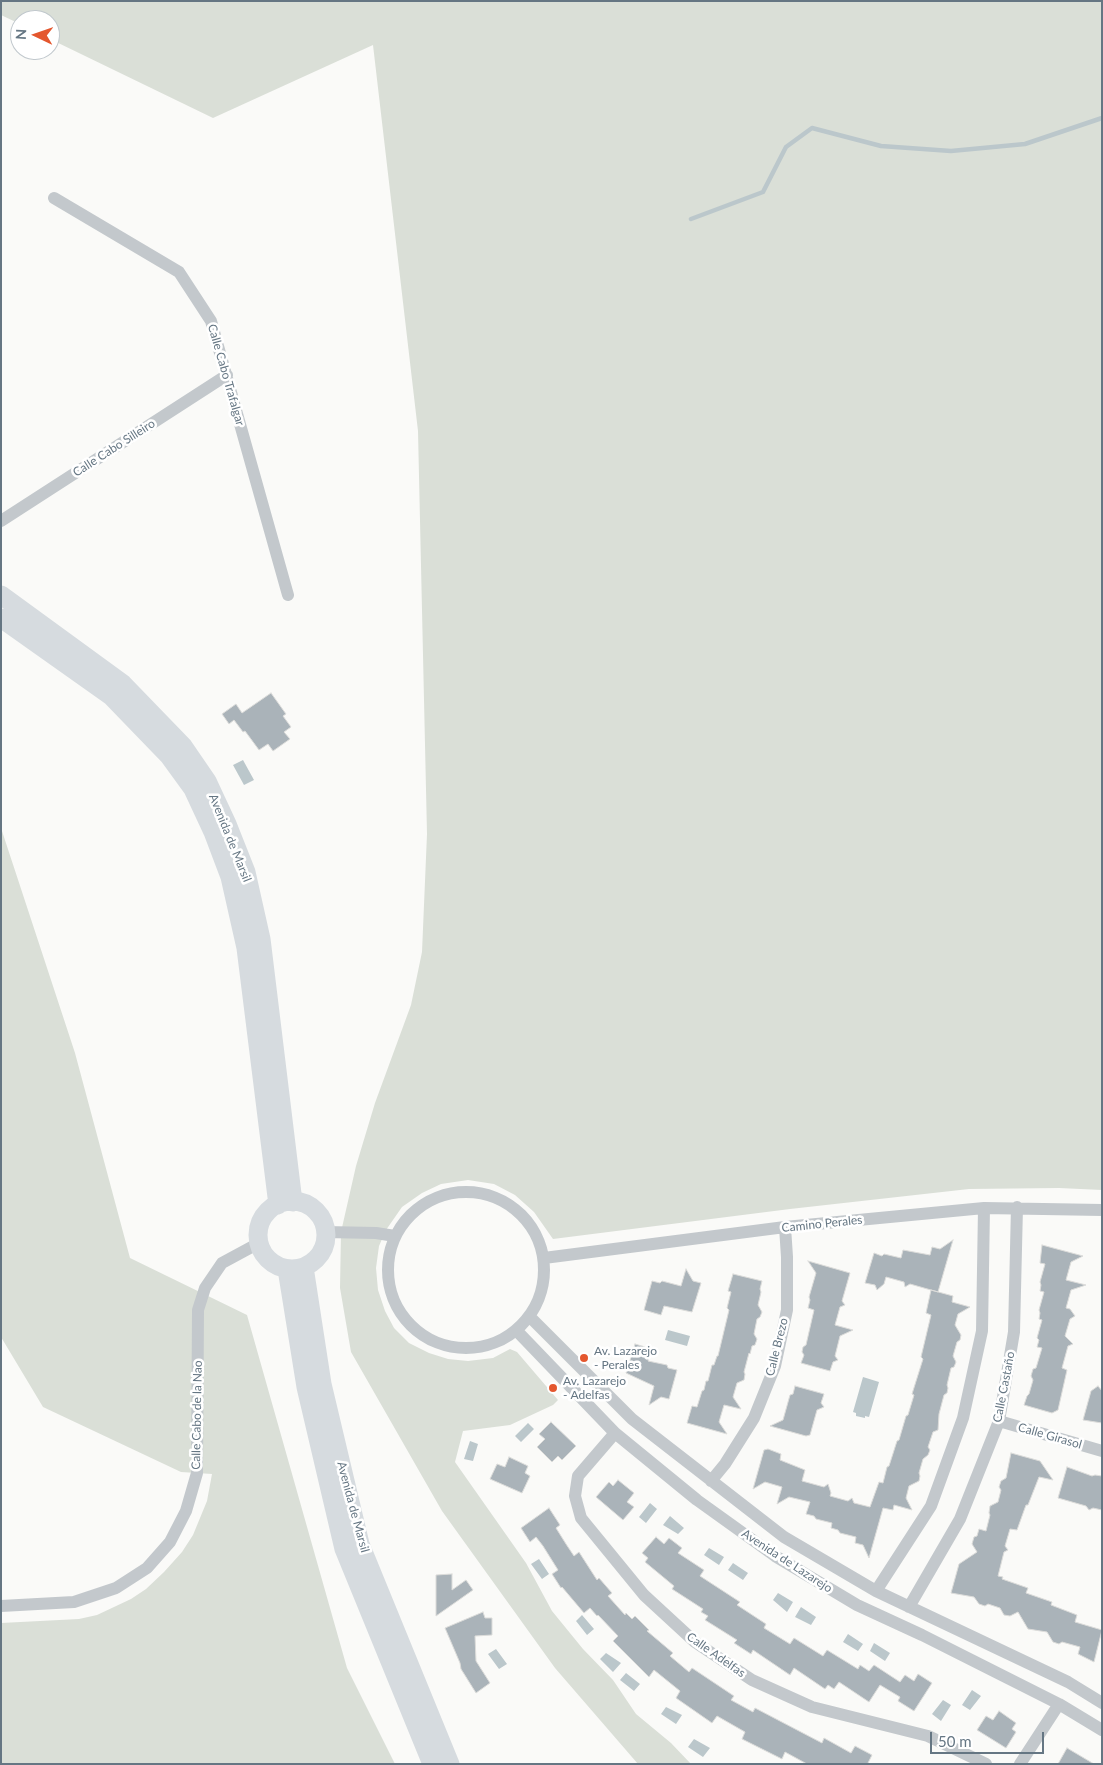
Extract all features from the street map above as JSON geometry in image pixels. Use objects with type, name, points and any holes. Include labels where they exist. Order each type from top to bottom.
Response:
[{"type":"street","name":"Calle Cabo Trafalgar","points":[[54,198],[179,272],[211,320],[288,595]]},
{"type":"street","name":"Calle Cabo Silleiro","points":[[1,521],[227,375]]},
{"type":"street","name":"Avenida de Marsil","points":[[1,595],[123,684],[183,746],[207,781],[246,872],[262,939],[286,1203]]},
{"type":"street","name":"Avenida de Marsil","points":[[1,618],[111,696],[169,756],[197,798],[213,832],[230,877],[246,948],[286,1203]]},
{"type":"street","points":[[466,1191],[488,1194],[508,1204],[525,1218],[537,1237],[544,1258],[544,1279],[539,1299],[529,1316],[516,1330],[496,1343],[474,1348],[450,1347],[428,1339],[409,1325],[398,1310],[388,1283],[388,1254],[394,1236],[407,1217],[424,1203],[444,1194],[466,1191]]},
{"type":"street","points":[[286,1203],[307,1205],[323,1221],[325,1232],[324,1244],[320,1255],[296,1268],[279,1267],[268,1260],[259,1243],[258,1230],[261,1220],[268,1212],[286,1203]]},
{"type":"street","name":"Camino Perales","points":[[544,1258],[785,1228],[984,1208],[1017,1207],[1102,1210]]},
{"type":"street","name":"Calle Castaño","points":[[909,1607],[960,1518],[999,1421],[1014,1332],[1017,1207]]},
{"type":"street","points":[[876,1591],[931,1506],[963,1418],[982,1331],[984,1208]]},
{"type":"street","name":"Calle Brezo","points":[[711,1481],[725,1464],[754,1418],[775,1366],[787,1310],[785,1228]]},
{"type":"street","points":[[325,1232],[376,1233],[394,1236]]},
{"type":"street","name":"Calle Cabo de la Nao","points":[[1,1606],[74,1602],[116,1588],[147,1568],[170,1542],[186,1512],[197,1473],[198,1310],[204,1288],[222,1263],[259,1243]]},
{"type":"street","name":"Avenida de Marsil","points":[[296,1268],[306,1387],[344,1549],[432,1764]]},
{"type":"street","name":"Avenida de Marsil","points":[[296,1268],[360,1544],[450,1764]]},
{"type":"street","name":"Avenida de Lazarejo","points":[[529,1316],[632,1420],[784,1537],[876,1591],[1068,1682],[1102,1703]]},
{"type":"street","name":"Avenida de Lazarejo","points":[[516,1330],[615,1433],[697,1500],[774,1556],[857,1605],[922,1635],[1058,1704],[1102,1730]]},
{"type":"street","name":"Calle Girasol","points":[[999,1421],[1102,1451]]},
{"type":"street","name":"Calle Adelfas","points":[[615,1433],[578,1476],[574,1496],[581,1518],[644,1595],[695,1642],[752,1680],[812,1707],[928,1736],[986,1764]]},
{"type":"street","points":[[1020,1764],[1058,1704]]},
{"type":"shaded area","points":[[1,1],[1102,1],[1102,1190],[1059,1188],[969,1189],[790,1209],[553,1239],[534,1212],[515,1195],[494,1184],[468,1180],[441,1184],[422,1193],[402,1207],[386,1230],[379,1246],[376,1268],[378,1290],[385,1311],[394,1328],[409,1343],[429,1353],[448,1359],[468,1361],[493,1358],[510,1349],[517,1352],[558,1400],[553,1405],[510,1425],[463,1431],[455,1462],[526,1563],[552,1611],[583,1649],[613,1680],[636,1714],[671,1743],[691,1764],[638,1764],[555,1668],[442,1511],[351,1352],[340,1288],[341,1232],[356,1166],[375,1103],[411,1005],[422,952],[427,834],[418,431],[373,45],[213,118],[60,44],[60,10],[10,10],[10,19],[1,15]]},
{"type":"shaded area","points":[[243,760],[254,780],[244,785],[233,765]]},
{"type":"shaded area","points":[[1,828],[75,1053],[130,1258],[247,1315],[347,1668],[395,1764],[1,1764],[1,1623],[79,1619],[97,1615],[131,1599],[146,1589],[182,1552],[193,1535],[207,1501],[212,1474],[181,1472],[43,1407],[1,1337]]},
{"type":"shaded area","points":[[668,1330],[690,1336],[687,1346],[665,1340]]},
{"type":"shaded area","points":[[863,1377],[879,1382],[869,1417],[865,1416],[865,1418],[856,1416],[856,1413],[853,1412]]},
{"type":"shaded area","points":[[528,1423],[534,1429],[521,1442],[515,1436]]},
{"type":"shaded area","points":[[470,1441],[478,1444],[473,1461],[464,1459]]},
{"type":"shaded area","points":[[650,1503],[657,1509],[646,1523],[639,1517]]},
{"type":"shaded area","points":[[670,1516],[684,1528],[678,1534],[663,1525]]},
{"type":"shaded area","points":[[709,1548],[724,1557],[719,1565],[704,1555]]},
{"type":"shaded area","points":[[539,1559],[549,1574],[542,1579],[531,1564]]},
{"type":"shaded area","points":[[733,1563],[748,1573],[743,1580],[728,1570]]},
{"type":"shaded area","points":[[778,1593],[793,1602],[787,1612],[773,1600]]},
{"type":"shaded area","points":[[801,1607],[816,1617],[811,1625],[795,1617]]},
{"type":"shaded area","points":[[582,1615],[594,1629],[587,1635],[576,1621]]},
{"type":"shaded area","points":[[848,1634],[863,1644],[858,1651],[843,1642]]},
{"type":"shaded area","points":[[874,1643],[890,1653],[885,1661],[870,1651]]},
{"type":"shaded area","points":[[496,1649],[507,1664],[499,1669],[488,1654]]},
{"type":"shaded area","points":[[606,1653],[621,1663],[613,1672],[600,1659]]},
{"type":"shaded area","points":[[626,1673],[640,1684],[634,1691],[620,1680]]},
{"type":"shaded area","points":[[972,1690],[981,1696],[970,1710],[962,1705]]},
{"type":"shaded area","points":[[943,1700],[951,1705],[941,1721],[932,1714]]},
{"type":"shaded area","points":[[666,1707],[682,1715],[676,1724],[661,1714]]},
{"type":"shaded area","points":[[694,1739],[710,1748],[703,1757],[688,1747]]},
{"type":"building","points":[[271,693],[286,714],[283,716],[291,727],[284,732],[290,739],[273,751],[268,744],[259,750],[234,720],[229,724],[222,714],[236,704],[242,713]]},
{"type":"building","points":[[953,1240],[938,1292],[910,1284],[905,1287],[904,1282],[886,1277],[884,1284],[877,1290],[875,1285],[865,1283],[874,1253],[901,1258],[903,1250],[930,1255],[932,1247],[940,1249]]},
{"type":"building","points":[[1042,1245],[1083,1256],[1071,1262],[1066,1280],[1086,1285],[1071,1290],[1066,1308],[1070,1309],[1075,1316],[1070,1319],[1065,1336],[1073,1344],[1068,1346],[1062,1368],[1067,1370],[1058,1410],[1052,1413],[1024,1405],[1033,1380],[1031,1376],[1033,1369],[1036,1368],[1042,1348],[1037,1347],[1039,1340],[1037,1338],[1042,1320],[1039,1319],[1039,1310],[1044,1292],[1040,1291],[1040,1282],[1045,1264],[1040,1263]]},
{"type":"building","points":[[808,1261],[850,1273],[842,1301],[845,1305],[840,1307],[835,1325],[853,1330],[840,1336],[835,1356],[838,1360],[833,1362],[830,1371],[801,1363],[804,1355],[802,1352],[803,1347],[806,1345],[814,1310],[808,1308],[816,1273]]},
{"type":"building","points":[[686,1269],[693,1281],[701,1283],[692,1312],[664,1306],[661,1315],[644,1310],[652,1281],[660,1283],[662,1281],[681,1286]]},
{"type":"building","points":[[733,1274],[762,1281],[758,1305],[762,1312],[757,1319],[754,1334],[757,1339],[749,1353],[744,1380],[737,1383],[733,1397],[741,1409],[724,1405],[719,1422],[727,1434],[687,1423],[692,1406],[697,1407],[706,1381],[708,1381],[712,1365],[714,1365],[718,1356],[729,1310],[727,1308],[731,1292],[728,1291]]},
{"type":"building","points":[[931,1290],[953,1296],[952,1302],[970,1307],[958,1314],[955,1325],[961,1335],[953,1356],[956,1362],[954,1367],[951,1368],[947,1393],[944,1395],[939,1414],[938,1430],[933,1432],[928,1447],[930,1450],[923,1459],[919,1473],[919,1481],[909,1486],[906,1498],[912,1510],[894,1505],[893,1510],[883,1508],[869,1558],[863,1545],[855,1543],[856,1537],[840,1533],[838,1530],[831,1528],[832,1523],[806,1514],[810,1502],[789,1497],[777,1504],[782,1487],[765,1482],[753,1489],[764,1450],[768,1449],[781,1454],[780,1460],[805,1470],[802,1481],[824,1487],[828,1484],[830,1496],[848,1501],[852,1498],[854,1503],[870,1507],[879,1482],[883,1483],[887,1467],[899,1440],[914,1395],[912,1394],[923,1359],[921,1357],[931,1315],[926,1313]]},
{"type":"building","points":[[635,1344],[652,1349],[648,1361],[667,1365],[668,1368],[677,1370],[669,1399],[661,1397],[649,1405],[654,1386],[626,1373]]},
{"type":"building","points":[[795,1386],[824,1394],[821,1403],[824,1407],[817,1410],[810,1435],[806,1436],[770,1426],[783,1420],[790,1395],[793,1394]]},
{"type":"building","points":[[1098,1386],[1102,1391],[1102,1423],[1083,1420],[1091,1391]]},
{"type":"building","points":[[551,1422],[576,1446],[562,1460],[558,1456],[552,1462],[537,1447],[545,1439],[539,1434]]},
{"type":"building","points":[[1011,1453],[1040,1461],[1053,1480],[1039,1477],[1017,1530],[1010,1529],[1005,1546],[1008,1550],[1004,1552],[998,1576],[1028,1588],[1026,1593],[1052,1602],[1051,1605],[1077,1615],[1075,1622],[1102,1630],[1094,1662],[1078,1654],[1080,1647],[1062,1642],[1059,1644],[1053,1642],[1047,1632],[1028,1629],[1018,1612],[1010,1616],[1004,1615],[1000,1608],[988,1604],[985,1606],[979,1604],[974,1597],[951,1593],[959,1564],[977,1552],[972,1544],[974,1537],[977,1536],[979,1529],[986,1531],[990,1506],[998,1502],[1001,1490],[999,1487],[1001,1481],[1006,1478]]},
{"type":"building","points":[[509,1457],[528,1466],[525,1473],[530,1476],[522,1493],[490,1479],[497,1464],[505,1467]]},
{"type":"building","points":[[1067,1467],[1092,1476],[1102,1476],[1102,1510],[1093,1508],[1089,1510],[1086,1506],[1058,1498]]},
{"type":"building","points":[[618,1480],[634,1493],[627,1502],[634,1507],[623,1520],[596,1497],[609,1482],[613,1486]]},
{"type":"building","points":[[549,1508],[560,1525],[556,1528],[574,1556],[579,1552],[597,1580],[599,1578],[612,1593],[608,1596],[625,1615],[626,1613],[632,1619],[635,1616],[649,1630],[647,1631],[673,1653],[670,1656],[689,1672],[692,1668],[734,1696],[731,1700],[753,1712],[755,1708],[822,1743],[824,1738],[851,1753],[855,1746],[872,1755],[868,1763],[870,1764],[807,1764],[785,1752],[782,1759],[742,1739],[745,1732],[717,1716],[712,1723],[676,1698],[680,1691],[654,1670],[649,1677],[613,1641],[618,1636],[598,1615],[590,1608],[584,1613],[561,1588],[552,1574],[558,1570],[543,1546],[536,1537],[530,1542],[521,1528]]},
{"type":"building","points":[[656,1537],[664,1544],[669,1538],[682,1548],[678,1553],[704,1570],[700,1576],[740,1602],[737,1605],[766,1624],[764,1628],[790,1644],[794,1638],[823,1656],[827,1650],[858,1669],[860,1665],[869,1671],[874,1665],[900,1682],[905,1675],[914,1681],[918,1674],[932,1683],[914,1711],[898,1701],[900,1697],[880,1685],[869,1702],[839,1682],[834,1689],[828,1685],[825,1689],[794,1668],[790,1675],[753,1650],[751,1654],[734,1643],[737,1640],[705,1620],[708,1616],[701,1612],[703,1609],[672,1589],[674,1586],[645,1562],[648,1558],[642,1553]]},
{"type":"building","points":[[452,1574],[452,1590],[466,1580],[473,1590],[436,1616],[436,1575]]},
{"type":"building","points":[[483,1612],[485,1618],[492,1618],[492,1635],[475,1636],[476,1661],[490,1683],[476,1693],[461,1669],[445,1628]]},
{"type":"building","points":[[999,1711],[1016,1723],[1012,1729],[1016,1732],[1006,1748],[977,1730],[986,1716],[993,1720]]},
{"type":"building","points":[[1067,1748],[1094,1764],[1058,1764]]},
{"type":"waterway","points":[[691,219],[763,192],[786,147],[812,128],[881,146],[951,151],[1025,144],[1102,118]]},
{"type":"place","name":"Av. Lazarejo - Perales","points":[[584,1358]]},
{"type":"place","name":"Av. Lazarejo - Adelfas","points":[[553,1388]]}]
